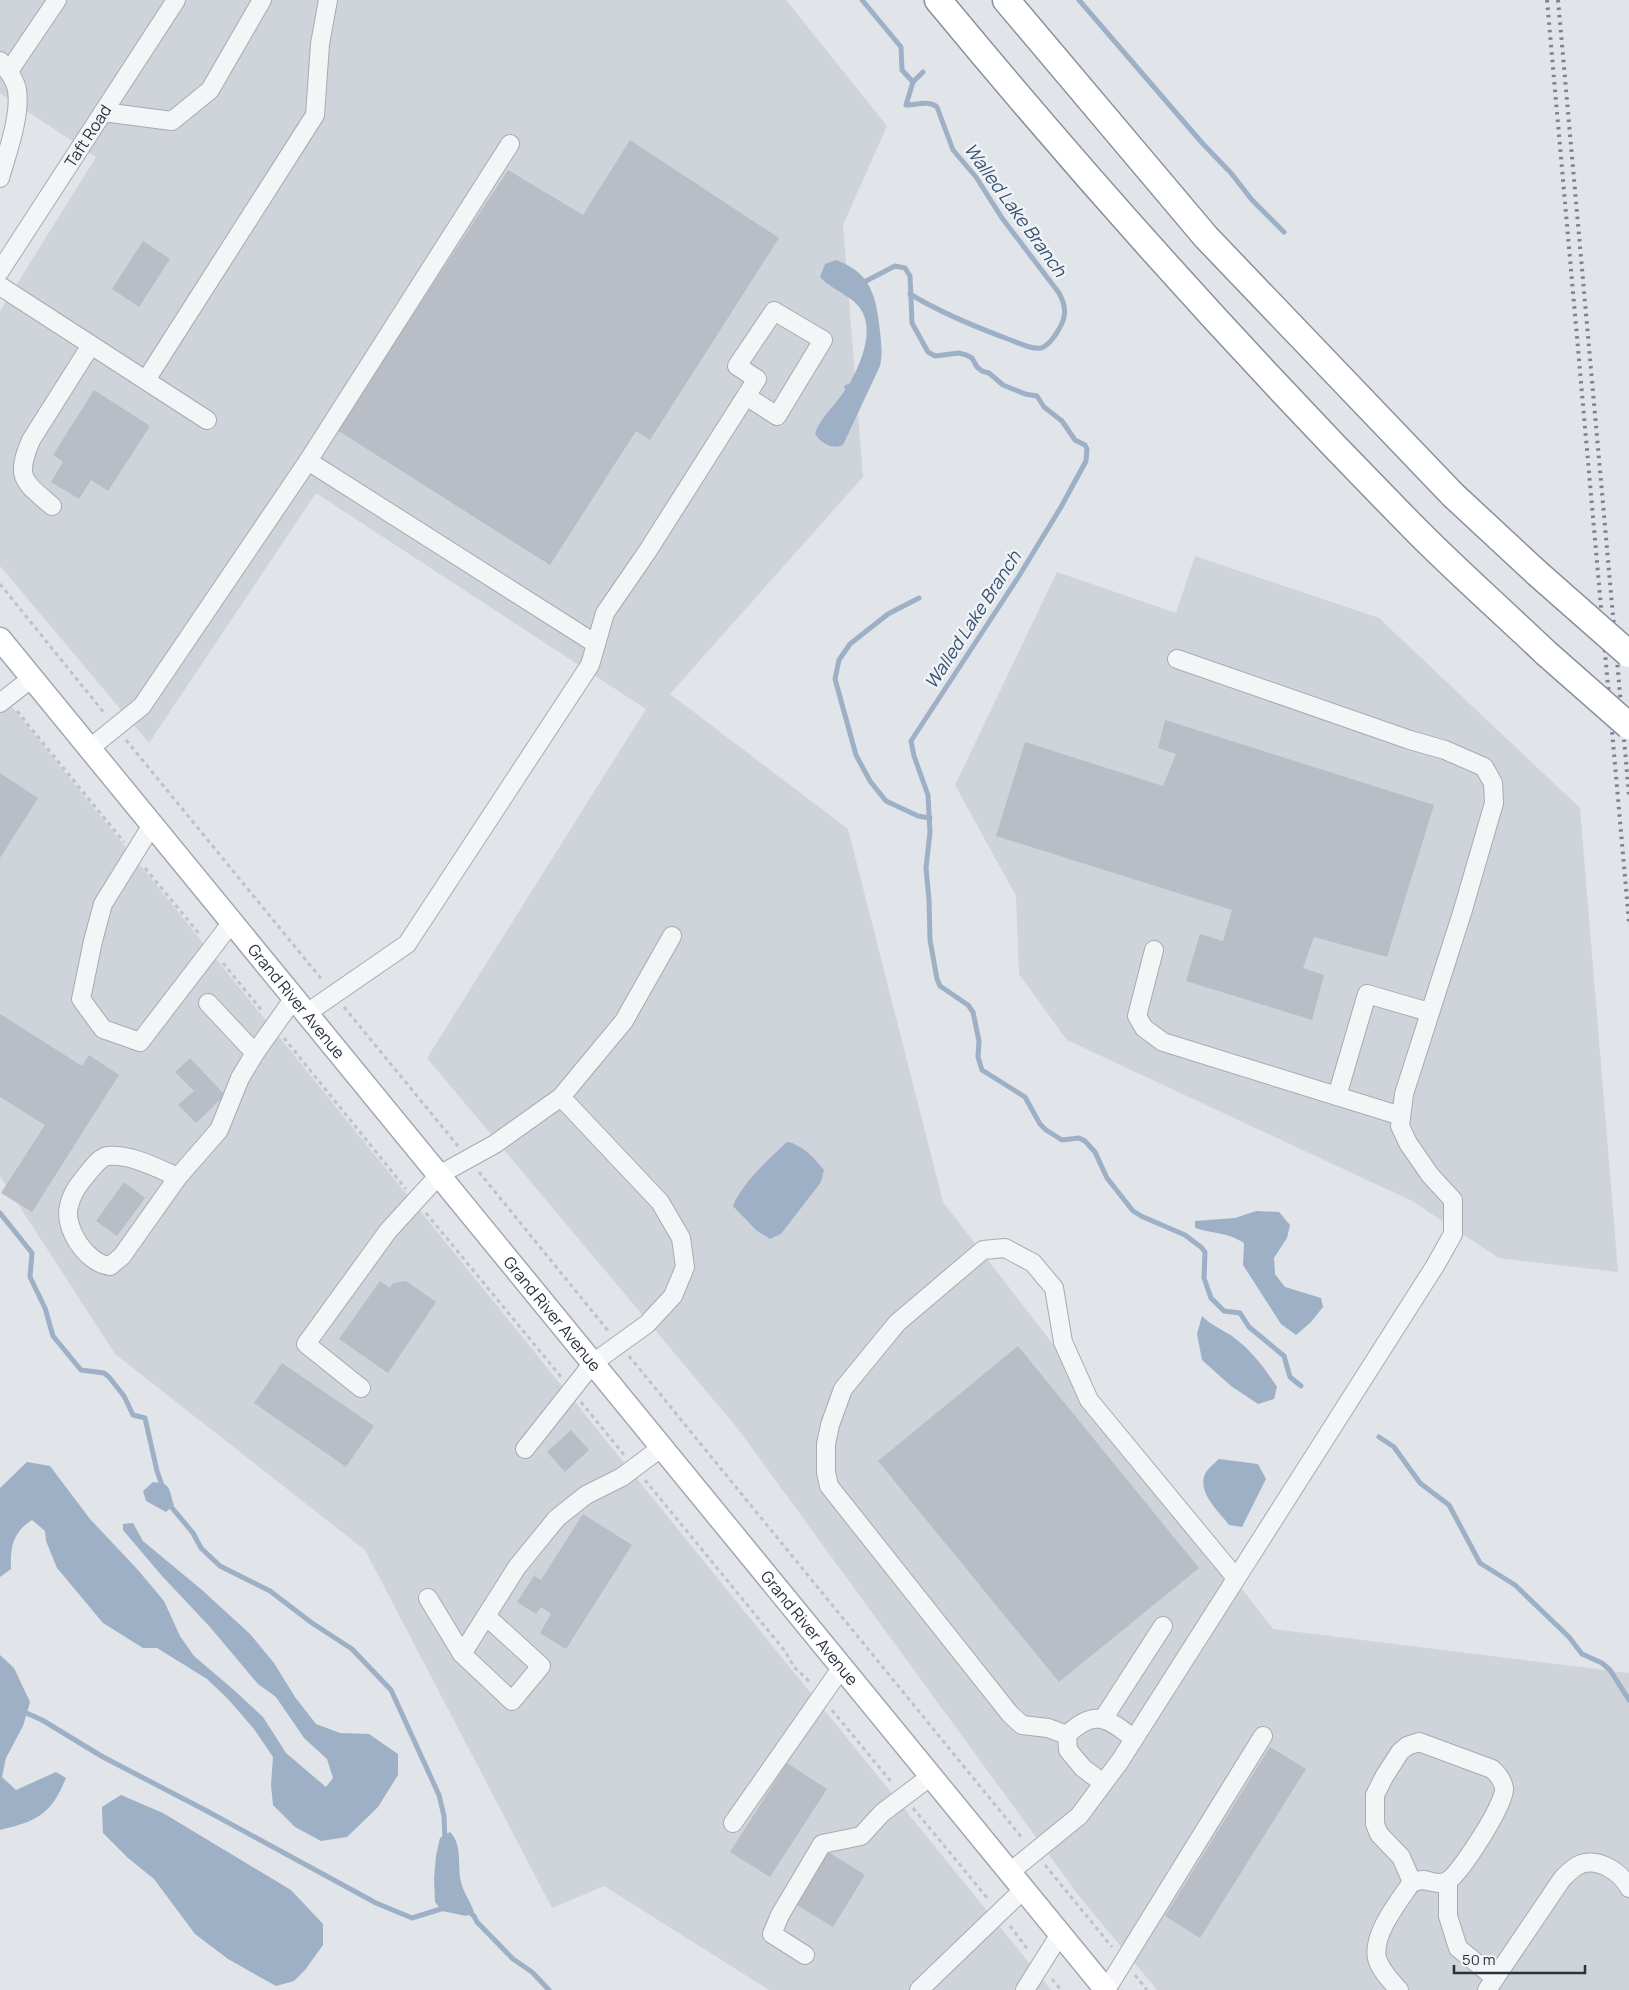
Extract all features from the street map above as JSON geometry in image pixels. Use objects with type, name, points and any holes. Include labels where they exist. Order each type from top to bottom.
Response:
[{"type":"highway","points":[[938,0],[1176,275],[1420,534],[1546,653],[1629,726]]},
{"type":"highway","points":[[1006,0],[1206,237],[1453,495],[1537,573],[1629,654]]},
{"type":"main road","name":"Grand River Avenue","points":[[0,639],[1106,1990]]},
{"type":"street","points":[[0,178],[11,142],[16,112],[17,90],[4,66],[57,0]]},
{"type":"street","name":"Taft Road","points":[[3,258],[103,112],[176,0]]},
{"type":"street","points":[[103,112],[172,121],[210,90],[262,0]]},
{"type":"street","points":[[146,380],[315,115],[320,44],[328,0]]},
{"type":"street","points":[[90,748],[142,706],[147,699],[308,461],[510,144]]},
{"type":"street","points":[[0,286],[207,420]]},
{"type":"street","points":[[178,1177],[120,1156],[105,1156],[95,1164],[74,1190],[68,1208],[68,1222],[80,1248],[95,1262],[103,1266],[110,1266],[116,1263],[178,1177],[218,1130],[240,1078],[274,1026],[300,1006],[334,994],[407,944],[590,665],[605,613],[647,552],[746,396],[757,379],[737,366],[774,311],[823,340],[777,416],[746,396]]},
{"type":"street","points":[[52,506],[29,486],[21,470],[24,455],[31,440],[91,345]]},
{"type":"street","points":[[308,461],[596,644]]},
{"type":"street","points":[[919,1990],[999,1912],[1035,1852],[1079,1816],[1103,1783],[1134,1739],[1435,1266],[1453,1234],[1453,1200],[1430,1174],[1408,1143],[1400,1126],[1404,1094],[1462,913],[1494,803],[1493,783],[1484,767],[1445,750],[1410,740],[1177,659]]},
{"type":"street","points":[[3,701],[32,678]]},
{"type":"street","points":[[152,825],[103,904],[86,968],[81,999],[103,1029],[140,1042],[232,922]]},
{"type":"street","points":[[361,1388],[306,1344],[388,1232],[439,1176],[495,1144],[561,1097],[624,1022],[672,936]]},
{"type":"street","points":[[1154,950],[1137,1016],[1144,1028],[1163,1042],[1402,1116]]},
{"type":"street","points":[[1337,1096],[1367,994],[1429,1012]]},
{"type":"street","points":[[208,1003],[255,1053]]},
{"type":"street","points":[[525,1449],[593,1363],[647,1324],[673,1296],[685,1267],[681,1238],[660,1202],[561,1097]]},
{"type":"street","points":[[1067,1735],[1048,1728],[1022,1725],[1010,1714],[829,1486],[826,1472],[826,1444],[830,1425],[843,1389],[897,1323],[982,1250],[1005,1248],[1033,1263],[1054,1288],[1063,1342],[1089,1400],[1236,1578]]},
{"type":"street","points":[[462,1654],[517,1567],[557,1518],[586,1495],[622,1477],[662,1447]]},
{"type":"street","points":[[428,1598],[462,1654],[512,1701],[541,1666],[486,1616]]},
{"type":"street","points":[[1103,1719],[1164,1626]]},
{"type":"street","points":[[733,1823],[842,1666]]},
{"type":"street","points":[[1103,1783],[1083,1768],[1068,1750],[1067,1735],[1080,1722],[1091,1719],[1103,1719],[1116,1724],[1134,1739]]},
{"type":"street","points":[[1106,1990],[1263,1736]]},
{"type":"street","points":[[1398,1990],[1387,1977],[1377,1958],[1378,1940],[1389,1917],[1412,1882],[1423,1880],[1433,1884],[1448,1881],[1468,1858],[1500,1804],[1504,1789],[1499,1775],[1492,1769],[1419,1742],[1407,1746],[1400,1752],[1375,1795],[1375,1824],[1379,1834],[1401,1857],[1412,1882]]},
{"type":"street","points":[[805,1956],[772,1934],[780,1916],[822,1844],[861,1836],[882,1813],[931,1776]]},
{"type":"street","points":[[1448,1881],[1448,1916],[1458,1948],[1491,1984],[1562,1879],[1572,1869],[1583,1864],[1595,1863],[1607,1867],[1618,1874],[1629,1888]]},
{"type":"street","points":[[1025,1990],[1060,1934]]},
{"type":"path","points":[[0,584],[1147,1990]]},
{"type":"path","points":[[3,701],[134,854],[622,1452]]},
{"type":"path","points":[[647,1482],[785,1651],[794,1667],[806,1677],[821,1695],[1061,1990]]},
{"type":"shaded area","points":[[0,0],[786,0],[887,126],[843,225],[863,477],[670,694],[848,829],[943,1202],[1273,1629],[1629,1673],[1629,1990],[1157,1990],[1079,1896],[738,1429],[427,1058],[646,709],[316,493],[149,743],[0,566],[0,311],[96,157],[0,93]]},
{"type":"shaded area","points":[[1195,556],[1379,618],[1580,808],[1618,1272],[1499,1258],[1412,1201],[1067,1040],[1019,974],[1016,896],[955,785],[1057,572],[1176,613]]},
{"type":"shaded area","points":[[0,692],[1051,1990],[769,1990],[604,1886],[552,1908],[365,1550],[115,1354],[0,1176]]},
{"type":"water","points":[[836,260],[858,272],[870,288],[876,307],[882,353],[880,366],[843,445],[835,447],[824,443],[815,434],[824,417],[845,390],[844,386],[850,383],[860,363],[867,329],[865,318],[860,308],[820,277],[825,264]]},
{"type":"water","points":[[787,1142],[803,1149],[824,1170],[821,1182],[781,1234],[770,1239],[756,1230],[733,1206],[749,1180]]},
{"type":"water","points":[[1256,1211],[1279,1212],[1290,1225],[1287,1238],[1274,1258],[1275,1274],[1285,1287],[1321,1298],[1323,1307],[1311,1322],[1296,1335],[1281,1324],[1243,1265],[1244,1243],[1226,1235],[1195,1228],[1195,1221],[1235,1218]]},
{"type":"water","points":[[1202,1316],[1239,1341],[1257,1359],[1277,1387],[1274,1399],[1258,1404],[1231,1386],[1202,1360],[1197,1334]]},
{"type":"water","points":[[1219,1459],[1258,1464],[1266,1479],[1242,1527],[1229,1525],[1206,1495],[1203,1481],[1205,1474]]},
{"type":"water","points":[[27,1462],[50,1466],[90,1519],[164,1601],[180,1636],[194,1656],[263,1717],[286,1753],[326,1787],[333,1778],[327,1759],[304,1738],[276,1697],[258,1684],[210,1627],[162,1576],[123,1530],[123,1524],[133,1523],[143,1541],[202,1590],[250,1634],[274,1663],[295,1697],[316,1724],[340,1733],[369,1734],[398,1754],[398,1775],[378,1807],[347,1837],[321,1841],[295,1827],[273,1805],[271,1785],[273,1757],[254,1729],[228,1699],[207,1679],[157,1648],[143,1648],[103,1623],[57,1568],[46,1541],[45,1531],[32,1520],[17,1535],[12,1547],[11,1569],[0,1577],[0,1488]]},
{"type":"water","points":[[153,1482],[164,1484],[169,1488],[174,1505],[166,1512],[146,1501],[143,1491]]},
{"type":"water","points":[[0,1655],[14,1668],[30,1702],[23,1726],[6,1758],[2,1777],[16,1790],[56,1772],[66,1778],[55,1800],[41,1814],[24,1823],[0,1830]]},
{"type":"water","points":[[121,1795],[163,1813],[291,1890],[323,1924],[323,1945],[305,1970],[294,1981],[276,1986],[228,1959],[195,1934],[154,1879],[128,1858],[103,1833],[102,1807]]},
{"type":"water","points":[[450,1832],[457,1843],[462,1886],[474,1912],[466,1916],[442,1911],[435,1902],[436,1856],[440,1838]]},
{"type":"building","points":[[630,140],[779,238],[650,440],[636,431],[550,565],[337,430],[508,170],[583,215]]},
{"type":"building","points":[[143,241],[170,259],[139,307],[112,289]]},
{"type":"building","points":[[94,390],[150,426],[108,491],[91,480],[79,499],[51,482],[63,462],[53,455]]},
{"type":"building","points":[[1165,720],[1434,805],[1387,957],[1314,937],[1303,968],[1324,975],[1312,1020],[1186,981],[1200,934],[1223,941],[1232,910],[996,836],[1025,742],[1163,786],[1176,754],[1158,748]]},
{"type":"building","points":[[0,773],[38,798],[0,858]]},
{"type":"building","points":[[0,1014],[82,1066],[89,1055],[119,1075],[32,1212],[1,1193],[45,1125],[0,1097]]},
{"type":"building","points":[[190,1058],[225,1095],[196,1123],[178,1105],[194,1091],[175,1072]]},
{"type":"building","points":[[124,1182],[145,1198],[117,1236],[96,1221]]},
{"type":"building","points":[[380,1281],[390,1288],[393,1283],[406,1281],[436,1302],[388,1373],[339,1339]]},
{"type":"building","points":[[1018,1346],[1199,1568],[1059,1682],[878,1461]]},
{"type":"building","points":[[282,1363],[374,1426],[346,1467],[254,1403]]},
{"type":"building","points":[[571,1430],[589,1450],[565,1472],[547,1452]]},
{"type":"building","points":[[583,1514],[632,1545],[566,1649],[540,1633],[551,1614],[541,1607],[536,1614],[517,1602],[534,1576],[541,1580]]},
{"type":"building","points":[[1270,1747],[1306,1769],[1200,1938],[1165,1916]]},
{"type":"building","points":[[787,1763],[827,1789],[770,1877],[730,1852]]},
{"type":"building","points":[[825,1850],[865,1875],[833,1927],[792,1902]]},
{"type":"waterway","points":[[862,0],[901,47],[902,70],[913,82]]},
{"type":"waterway","points":[[1079,0],[1203,144],[1231,173],[1252,200],[1284,232]]},
{"type":"waterway","name":"Walled Lake Branch","points":[[910,294],[957,319],[1033,348],[1044,347],[1054,338],[1062,324],[1064,315],[1063,302],[1059,293],[1002,218],[976,177],[953,150],[937,107],[926,103],[906,105],[913,82],[923,72]]},
{"type":"waterway","name":"Walled Lake Branch","points":[[866,281],[895,266],[905,268],[910,276],[912,323],[928,352],[935,356],[959,353],[966,355],[972,358],[977,367],[989,373],[1003,385],[1025,394],[1037,396],[1044,407],[1062,421],[1075,440],[1085,445],[1087,449],[1086,461],[1061,507],[1019,576],[911,741],[914,756],[928,795],[930,832],[926,868],[930,940],[937,979],[940,986],[968,1005],[973,1012],[979,1041],[978,1057],[982,1070],[1025,1097],[1040,1124],[1046,1130],[1062,1140],[1079,1138],[1085,1141],[1095,1152],[1107,1178],[1133,1211],[1185,1235],[1201,1247],[1205,1252],[1204,1278],[1211,1298],[1224,1311],[1240,1313],[1249,1327],[1284,1356],[1290,1377],[1301,1386]]},
{"type":"waterway","points":[[919,598],[888,614],[850,644],[839,660],[835,679],[856,755],[870,781],[886,801],[918,816],[930,818]]},
{"type":"waterway","points":[[0,1213],[32,1253],[30,1277],[45,1308],[53,1336],[81,1370],[104,1373],[124,1396],[133,1415],[145,1418],[157,1471],[163,1488]]},
{"type":"waterway","name":"Walled Lake Branch","points":[[1379,1437],[1394,1447],[1420,1483],[1449,1505],[1480,1563],[1515,1585],[1569,1637],[1582,1654],[1602,1663],[1610,1670],[1629,1700]]},
{"type":"waterway","points":[[168,1503],[193,1533],[201,1548],[220,1566],[270,1591],[312,1623],[352,1649],[391,1690],[439,1795],[444,1816],[445,1840]]},
{"type":"waterway","points":[[22,1711],[42,1720],[103,1757],[376,1903],[412,1918],[444,1908],[447,1909]]},
{"type":"waterway","points":[[465,1909],[474,1916],[477,1922],[513,1959],[532,1972],[549,1990]]},
{"type":"railway","points":[[1547,0],[1629,922]]},
{"type":"railway","points":[[1558,0],[1629,795]]}]
